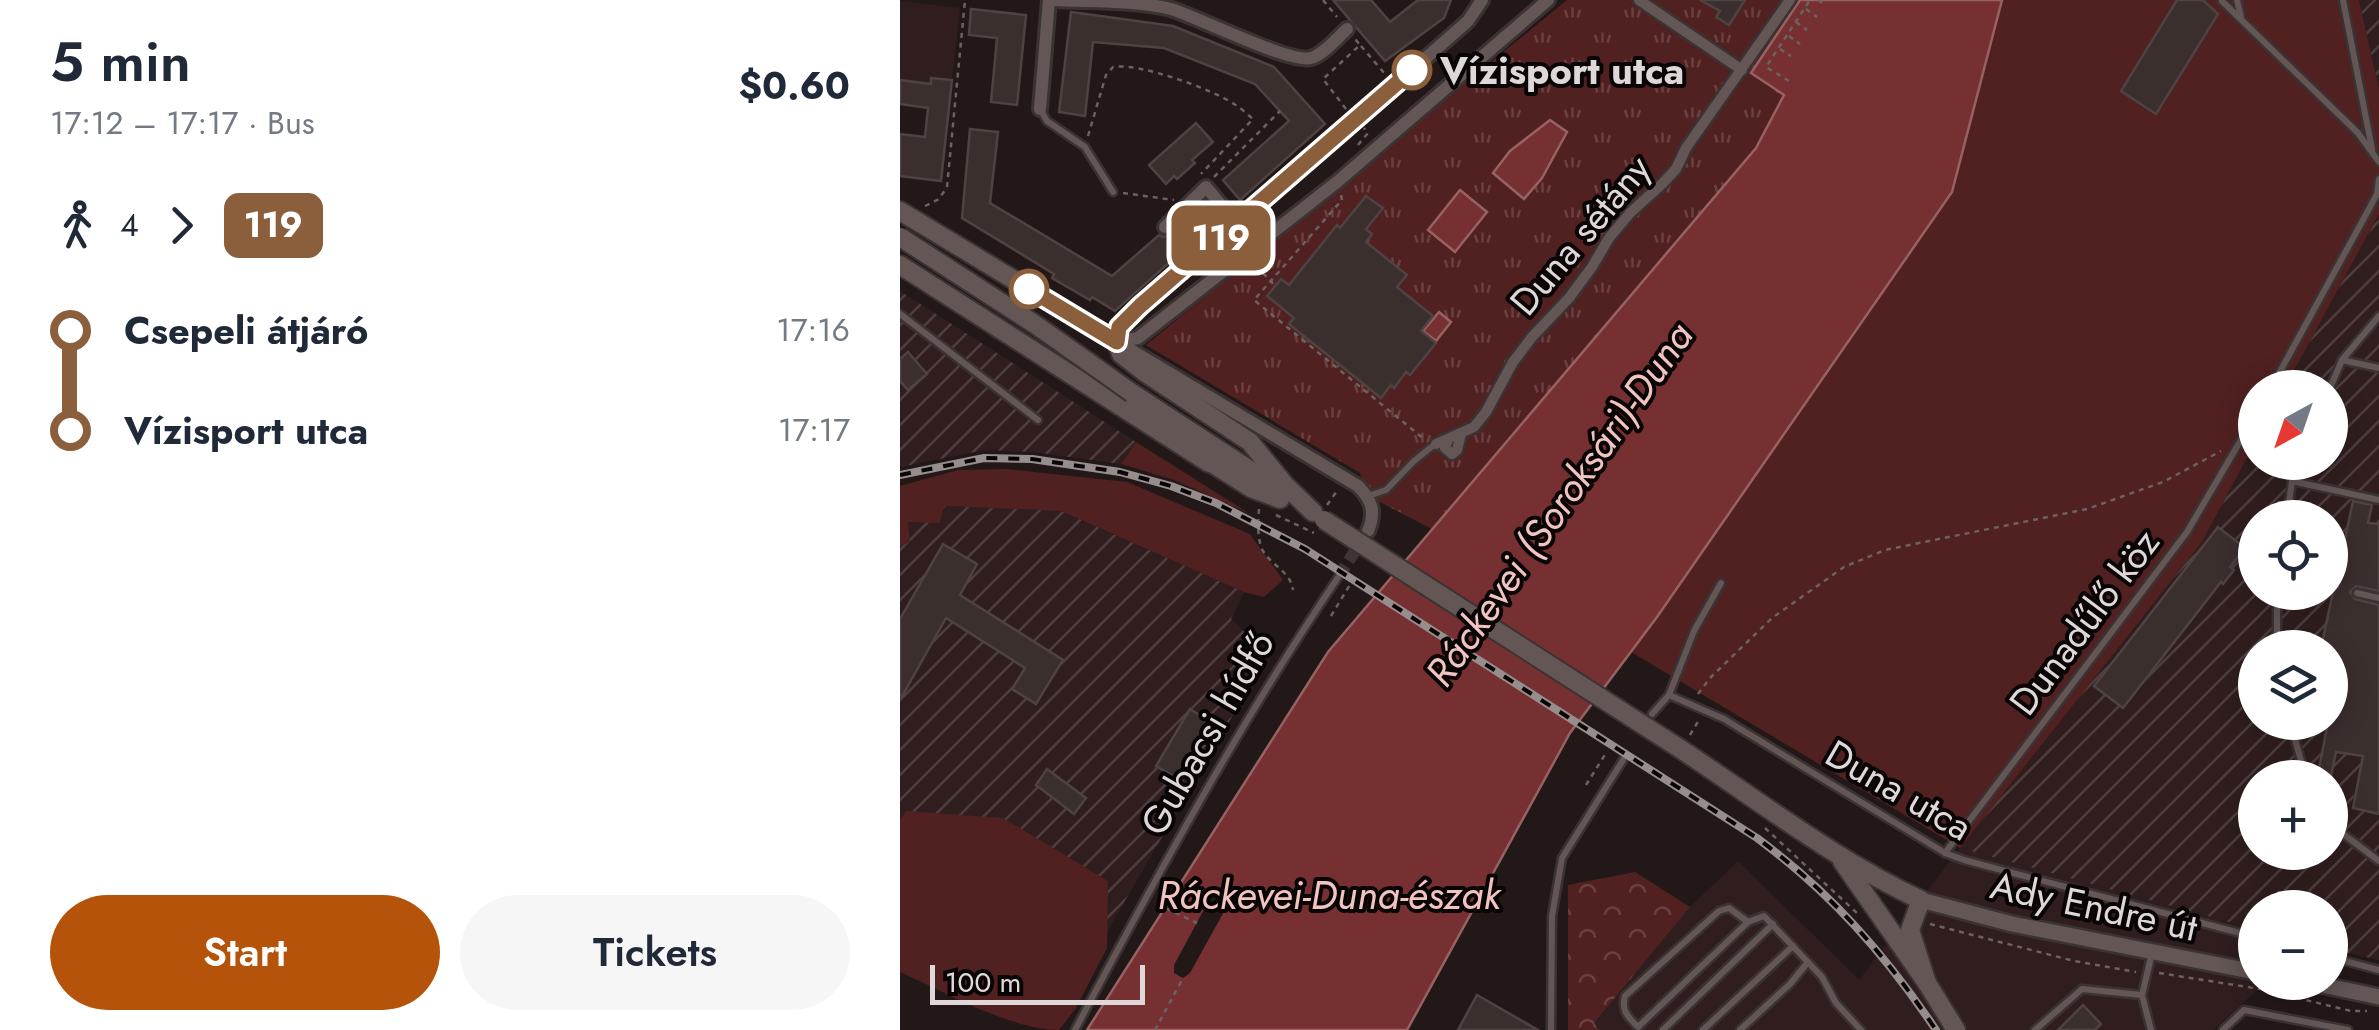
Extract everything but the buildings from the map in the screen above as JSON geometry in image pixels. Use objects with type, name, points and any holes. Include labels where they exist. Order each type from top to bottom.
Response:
[{"type":"main road","points":[[908,215],[1117,342],[1121,354],[1144,372],[1250,442],[1285,485],[1322,512]]},
{"type":"main road","points":[[900,237],[1132,393],[1683,743],[1836,853],[1922,900],[1910,930],[1927,982]]},
{"type":"main road","points":[[900,266],[1251,488],[1322,512]]},
{"type":"main road","points":[[1132,393],[1209,462]]},
{"type":"main road","points":[[1836,853],[1956,1030]]},
{"type":"street","points":[[1040,109],[1051,0],[1143,2],[1305,59],[1314,58],[1347,30]]},
{"type":"street","points":[[1117,342],[1119,327],[1140,306],[1237,224],[1352,115],[1468,21],[1482,0]]},
{"type":"street","points":[[1117,342],[1138,338],[1338,182],[1548,0]]},
{"type":"street","points":[[1638,0],[1742,70]]},
{"type":"street","name":"Duna sétány","points":[[1439,443],[1452,454],[1458,450],[1460,434],[1474,427],[1486,412],[1513,362],[1532,337],[1569,298],[1609,238],[1676,169],[1686,148],[1790,0]]},
{"type":"street","points":[[1165,227],[1206,187],[1237,224]]},
{"type":"street","points":[[1140,306],[1155,323]]},
{"type":"street","points":[[1117,342],[1358,486],[1368,496],[1373,519],[1368,531]]},
{"type":"street","name":"Ady Endre út","points":[[1922,900],[2012,924],[2238,969]]},
{"type":"street","points":[[2348,994],[2378,1003]]},
{"type":"lane","points":[[2237,0],[2242,18]]},
{"type":"lane","points":[[2343,0],[2372,150]]},
{"type":"lane","points":[[2222,1],[2358,133],[2379,162]]},
{"type":"lane","points":[[1040,109],[1047,121],[1085,147],[1112,192]]},
{"type":"lane","points":[[2281,370],[2370,209],[2379,179]]},
{"type":"lane","points":[[900,314],[1038,420]]},
{"type":"lane","points":[[2338,370],[2379,316]]},
{"type":"lane","points":[[2342,360],[2379,368]]},
{"type":"lane","points":[[1368,496],[1386,490],[1439,443]]},
{"type":"lane","name":"Dunadűlő köz","points":[[1945,852],[2187,532],[2238,447]]},
{"type":"lane","points":[[2289,500],[2292,481],[2379,500]]},
{"type":"lane","name":"Gubacsi hídfő","points":[[1075,1030],[1261,695],[1339,576]]},
{"type":"lane","points":[[1652,714],[1669,696],[1694,631],[1721,583]]},
{"type":"lane","points":[[2357,592],[2379,598]]},
{"type":"lane","name":"Duna utca","points":[[1669,696],[1724,719],[1964,860],[2238,933]]},
{"type":"lane","points":[[1551,1030],[1552,916],[1562,858],[1623,760]]},
{"type":"lane","points":[[2348,838],[2379,861]]},
{"type":"lane","points":[[1748,922],[1729,908],[1720,911],[1625,996],[1626,1015],[1639,1028],[1748,922],[1764,916],[1822,978],[1836,1003],[1861,1030]]},
{"type":"lane","points":[[1663,1030],[1773,924]]},
{"type":"lane","points":[[1704,1030],[1793,946]]},
{"type":"lane","points":[[2150,1030],[2142,995],[2152,951]]},
{"type":"lane","points":[[1740,1030],[1808,962]]},
{"type":"lane","points":[[2348,962],[2379,970]]},
{"type":"lane","points":[[2035,1030],[2082,989],[2142,995]]},
{"type":"lane","points":[[2223,1030],[2244,1010],[2348,1030]]},
{"type":"path","points":[[908,215],[939,198],[947,187],[963,0]]},
{"type":"path","points":[[1323,0],[1334,14]]},
{"type":"path","points":[[1789,82],[1766,67],[1810,0]]},
{"type":"path","points":[[1818,0],[1824,4]]},
{"type":"path","points":[[1804,8],[1816,18]]},
{"type":"path","points":[[1782,12],[1807,30]]},
{"type":"path","points":[[1788,34],[1800,44]]},
{"type":"path","points":[[1360,45],[1378,66]]},
{"type":"path","points":[[1779,48],[1792,56]]},
{"type":"path","points":[[1085,147],[1106,75],[1112,67],[1122,65],[1177,78],[1234,103],[1253,120],[1206,170]]},
{"type":"path","points":[[1322,79],[1368,134],[1356,147]]},
{"type":"path","points":[[1208,183],[1280,111]]},
{"type":"path","points":[[1338,182],[1342,200],[1254,300],[1439,443]]},
{"type":"path","points":[[1112,192],[1174,200]]},
{"type":"path","points":[[1242,256],[1274,287]]},
{"type":"path","points":[[1692,704],[1712,677],[1772,618],[1844,567],[1885,550],[2087,509],[2163,482],[2238,442]]},
{"type":"path","points":[[1322,512],[1339,487]]},
{"type":"path","points":[[1259,506],[1257,524],[1262,550],[1291,578],[1293,590]]},
{"type":"path","points":[[1331,616],[1351,583]]},
{"type":"path","points":[[1683,743],[1702,715]]},
{"type":"path","points":[[1586,784],[1606,754]]},
{"type":"path","points":[[1146,898],[1197,923]]},
{"type":"path","points":[[1155,1030],[1182,978]]},
{"type":"path","points":[[2351,1011],[2378,1003]]},
{"type":"shaded area","points":[[2359,0],[2379,0],[2379,89],[2377,80]]},
{"type":"shaded area","points":[[900,1],[960,8],[941,181],[920,179],[928,108],[900,104]]},
{"type":"shaded area","points":[[2379,214],[2379,960],[2348,953],[2348,890],[2238,890],[2238,924],[1960,848],[2202,542],[2238,475],[2238,480],[2348,480],[2348,370],[2294,370]]},
{"type":"shaded area","points":[[900,291],[1136,442],[1121,464],[984,450],[900,467]]},
{"type":"shaded area","points":[[943,506],[1061,511],[1244,592],[1231,619],[1253,640],[1258,653],[1258,672],[1058,1016],[900,930],[900,546],[909,542],[908,522]]},
{"type":"shaded area","points":[[1960,848],[2238,924],[2238,1000],[2246,1000],[2213,1030],[1600,1030],[1594,1023],[1690,907],[1738,861],[1859,980]]},
{"type":"green space","points":[[1567,0],[1800,0],[1751,72],[1784,94],[1756,148],[1432,529],[1368,496],[1360,473],[1146,345]]},
{"type":"green space","points":[[2002,0],[2359,0],[2379,89],[2379,214],[2294,370],[2238,370],[2238,475],[2202,542],[1960,848],[1631,652],[1952,192]]},
{"type":"green space","points":[[1136,442],[1250,514],[1174,480],[1121,464]]},
{"type":"green space","points":[[1006,469],[1127,482],[1250,534],[1283,580],[1264,597],[1244,592],[1061,511],[944,506],[940,523],[908,522],[910,542],[900,546],[900,486],[958,470]]},
{"type":"green space","points":[[906,811],[1003,818],[1108,881],[1107,948],[1076,1008],[1059,1030],[999,1017],[900,972],[900,820]]},
{"type":"green space","points":[[1635,872],[1690,907],[1594,1023],[1600,1030],[1568,1030],[1568,885]]},
{"type":"water","name":"Ráckevei-Duna-észak","points":[[1800,0],[2002,0],[1952,192],[1657,617],[1570,733],[1407,1030],[1087,1030],[1328,652],[1756,148],[1784,95],[1751,73]]},
{"type":"water","points":[[1550,120],[1567,132],[1542,178],[1524,199],[1493,173],[1510,151]]},
{"type":"water","points":[[1460,190],[1487,212],[1455,252],[1428,230]]},
{"type":"water","points":[[1439,312],[1451,322],[1436,341],[1423,331]]},
{"type":"pier","points":[[1230,881],[1231,899],[1190,973],[1183,978],[1174,973],[1174,965],[1214,891]]},
{"type":"tunnel","points":[[1339,576],[1362,540]]},
{"type":"railway","points":[[900,475],[984,458],[1032,459],[1120,472],[1216,503],[1305,549],[1757,838],[1855,926],[1936,1030]]},
{"type":"bus line","name":"119","points":[[1029,289],[1117,342],[1119,327],[1140,306],[1412,70]]},
{"type":"place","name":"Vízisport utca","points":[[1412,70]]},
{"type":"water label","name":"Ráckevei (Soroksári)-Duna","points":[[1559,504]]}]
